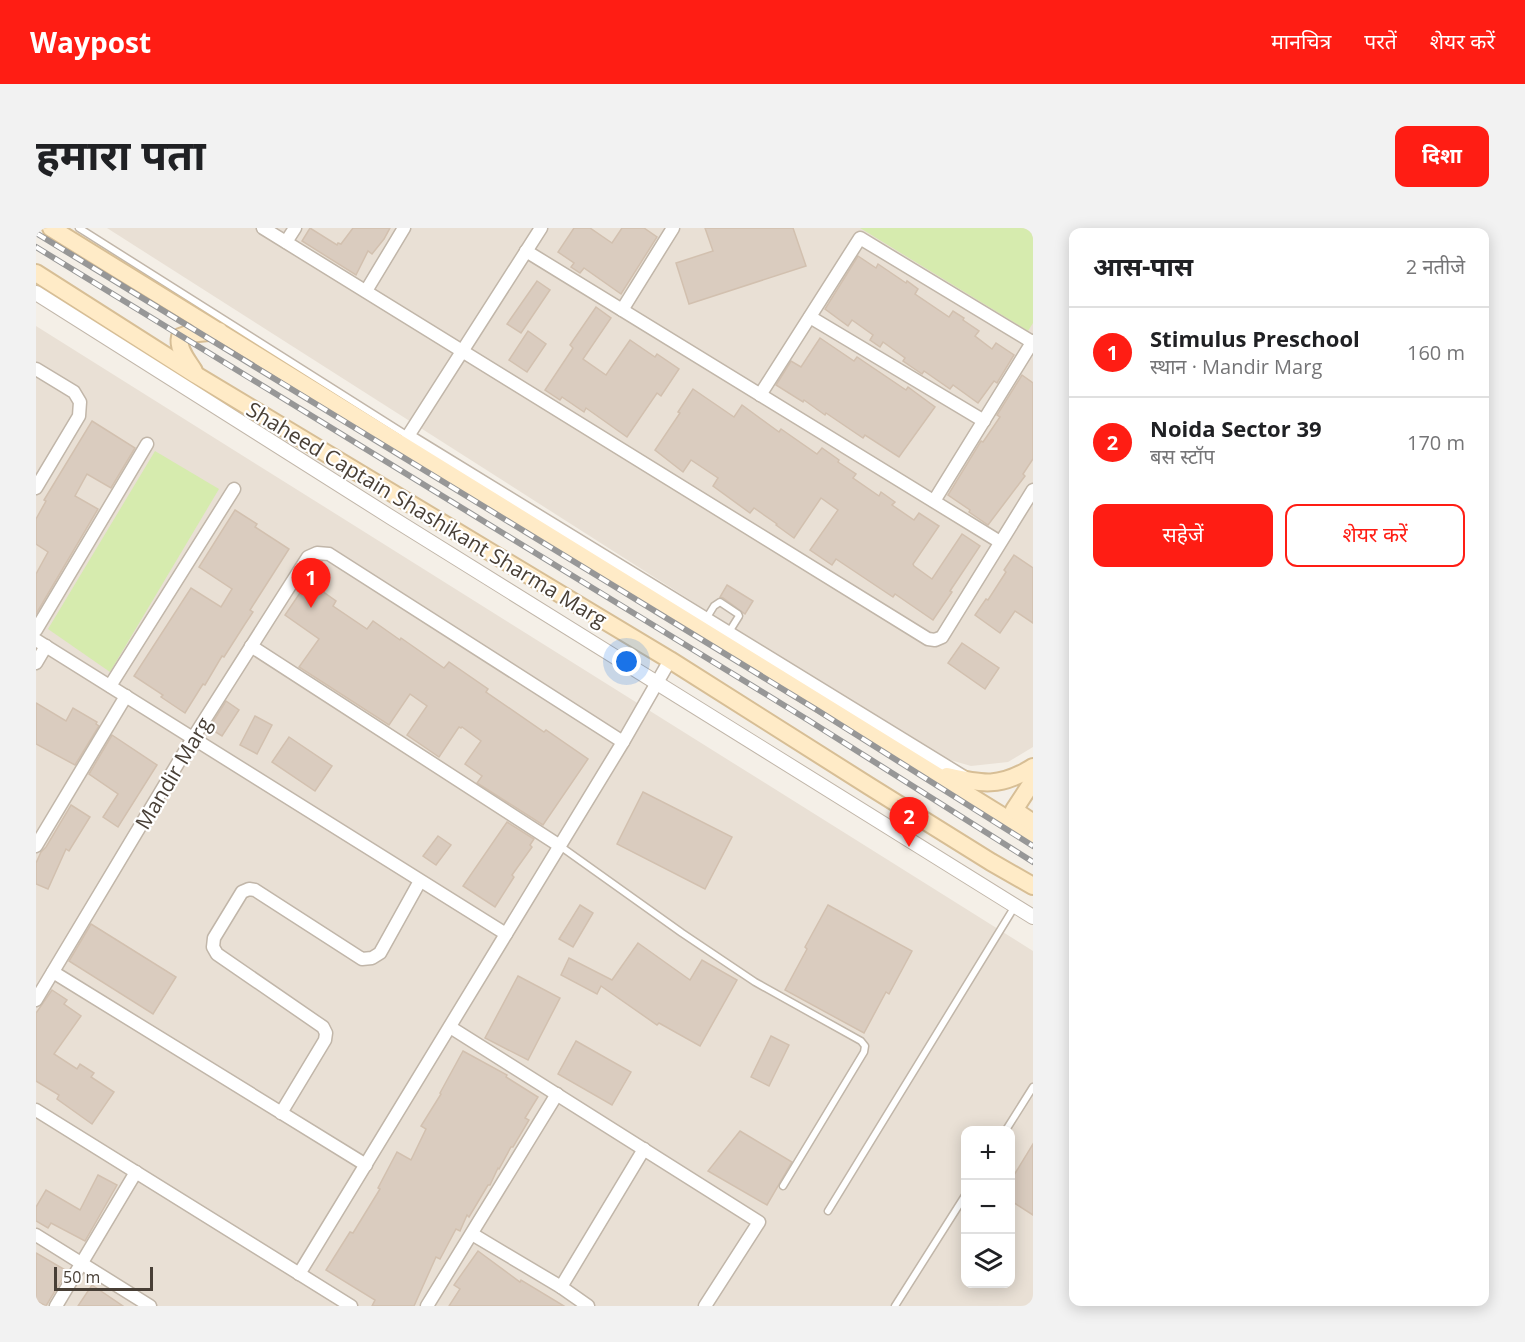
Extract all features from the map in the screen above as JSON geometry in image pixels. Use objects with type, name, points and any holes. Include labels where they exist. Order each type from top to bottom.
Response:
[{"type":"main road","name":"Shaheed Captain Shashikant Sharma Marg","points":[[51,228],[219,331],[405,440],[1033,836]]},
{"type":"main road","name":"Shaheed Captain Shashikant Sharma Marg","points":[[36,273],[196,375],[670,660],[991,862],[1033,886]]},
{"type":"main road","points":[[196,375],[178,342],[180,337],[219,331]]},
{"type":"main road","points":[[934,773],[972,782],[997,783],[1033,768]]},
{"type":"main road","points":[[1033,781],[1014,810],[1033,822]]},
{"type":"street","points":[[263,228],[928,639],[934,640],[942,637],[1033,490]]},
{"type":"street","points":[[286,242],[295,228]]},
{"type":"street","points":[[366,291],[404,228]]},
{"type":"street","points":[[541,228],[405,440],[706,618],[972,782]]},
{"type":"street","points":[[622,310],[673,228]]},
{"type":"street","points":[[760,395],[860,238],[1033,341],[934,501]]},
{"type":"street","points":[[526,251],[1000,542]]},
{"type":"street","points":[[36,293],[392,518],[1033,916]]},
{"type":"street","points":[[810,317],[984,421]]},
{"type":"street","points":[[36,369],[74,392],[80,402],[79,416],[36,488]]},
{"type":"street","points":[[36,630],[147,444]]},
{"type":"street","points":[[110,686],[234,489]]},
{"type":"street","name":"Mandir Marg","points":[[36,1000],[193,738],[308,557],[317,553],[329,554],[623,742]]},
{"type":"street","points":[[36,663],[41,643],[506,934]]},
{"type":"street","points":[[251,646],[560,846]]},
{"type":"street","points":[[299,1274],[623,742],[670,660]]},
{"type":"street","points":[[36,846],[126,696]]},
{"type":"street","points":[[281,1113],[325,1040],[326,1033],[323,1027],[217,954],[213,947],[214,938],[242,892],[249,889],[255,890],[362,959],[372,958],[380,953],[420,881]]},
{"type":"street","points":[[53,972],[366,1165]]},
{"type":"street","points":[[450,1027],[759,1222],[705,1306]]},
{"type":"street","points":[[427,1306],[557,1094]]},
{"type":"street","points":[[36,1110],[351,1306]]},
{"type":"street","points":[[561,1287],[644,1149]]},
{"type":"street","points":[[56,1306],[136,1172]]},
{"type":"street","points":[[472,1234],[561,1287],[588,1306]]},
{"type":"street","points":[[36,1235],[150,1306]]},
{"type":"lane","points":[[79,228],[405,440]]},
{"type":"lane","points":[[706,618],[714,606],[720,602],[739,616],[729,632]]},
{"type":"lane","points":[[560,846],[755,982],[861,1041],[864,1052],[783,1186]]},
{"type":"lane","points":[[828,1211],[1015,906]]},
{"type":"lane","points":[[1009,1126],[1033,1087]]},
{"type":"lane","points":[[895,1306],[961,1202]]},
{"type":"shaded area","points":[[107,228],[1033,228],[1033,747],[1008,762],[971,766],[933,755]]},
{"type":"shaded area","points":[[36,326],[1033,951],[1033,1306],[36,1306]]},
{"type":"green space","points":[[860,228],[1033,228],[1033,323],[1028,331]]},
{"type":"green space","points":[[155,451],[219,489],[110,672],[48,629]]},
{"type":"building","points":[[310,228],[337,245],[341,244],[353,228],[390,228],[372,254],[368,251],[356,275],[302,241]]},
{"type":"building","points":[[574,228],[590,228],[612,243],[622,228],[644,228],[657,237],[621,294],[584,268],[580,273],[571,267],[574,263],[558,252]]},
{"type":"building","points":[[705,228],[793,228],[806,266],[689,304],[676,263],[713,251]]},
{"type":"building","points":[[858,256],[876,268],[878,264],[906,283],[907,281],[918,289],[915,294],[949,317],[953,311],[964,318],[963,320],[979,331],[975,336],[992,349],[996,343],[1014,355],[997,383],[994,381],[978,403],[953,385],[950,389],[924,371],[922,374],[903,361],[905,358],[883,342],[880,347],[870,340],[873,335],[852,320],[848,326],[825,309]]},
{"type":"building","points":[[537,281],[550,290],[521,333],[507,324]]},
{"type":"building","points":[[596,307],[611,318],[583,359],[606,375],[630,340],[655,357],[657,354],[679,369],[661,396],[657,393],[627,437],[586,408],[584,412],[562,397],[560,400],[545,390],[573,348],[570,345]]},
{"type":"building","points":[[528,331],[546,344],[527,372],[509,360]]},
{"type":"building","points":[[820,338],[854,361],[857,357],[906,390],[908,387],[935,407],[899,457],[865,435],[863,438],[826,413],[825,415],[804,400],[803,402],[776,385],[791,361],[801,367]]},
{"type":"building","points":[[1022,375],[1033,383],[1033,459],[1023,474],[1025,476],[988,525],[948,495],[981,441],[983,442],[1000,417],[997,415]]},
{"type":"building","points":[[693,389],[734,417],[742,405],[779,432],[781,429],[817,454],[822,448],[856,474],[853,478],[879,496],[881,492],[895,502],[892,505],[914,520],[919,513],[939,526],[913,564],[932,579],[962,534],[980,546],[933,620],[895,594],[893,597],[836,559],[832,565],[810,550],[838,510],[821,498],[794,538],[754,508],[750,513],[713,486],[718,478],[691,460],[683,472],[655,450]]},
{"type":"building","points":[[92,421],[135,448],[111,488],[87,474],[75,496],[98,509],[36,614],[36,574],[48,552],[36,544],[36,519],[46,501],[44,500]]},
{"type":"building","points":[[235,510],[257,524],[255,527],[289,549],[250,610],[253,612],[185,713],[134,676],[191,588],[221,607],[232,589],[199,567]]},
{"type":"building","points":[[1014,555],[1033,568],[1033,623],[1015,611],[1000,633],[975,615],[986,599],[988,600]]},
{"type":"building","points":[[308,581],[336,601],[333,606],[367,629],[373,621],[444,668],[449,662],[488,689],[486,692],[588,759],[543,825],[477,783],[482,776],[465,764],[481,741],[462,727],[459,727],[439,757],[407,735],[427,706],[410,694],[389,725],[299,667],[319,639],[285,615]]},
{"type":"building","points":[[727,585],[753,601],[745,614],[720,597]]},
{"type":"building","points":[[962,643],[999,668],[985,689],[948,663]]},
{"type":"building","points":[[226,701],[239,710],[222,736],[209,728]]},
{"type":"building","points":[[36,703],[66,721],[73,708],[97,722],[99,726],[75,765],[36,744]]},
{"type":"building","points":[[255,716],[272,725],[257,754],[240,745]]},
{"type":"building","points":[[112,735],[157,765],[118,827],[103,817],[118,794],[89,774]]},
{"type":"building","points":[[289,737],[332,766],[315,791],[272,762]]},
{"type":"building","points":[[643,792],[732,837],[705,889],[617,844]]},
{"type":"building","points":[[71,805],[90,817],[69,851],[66,849],[48,889],[36,884],[36,863]]},
{"type":"building","points":[[507,822],[534,839],[530,845],[532,847],[512,875],[514,877],[495,907],[463,886]]},
{"type":"building","points":[[438,836],[451,845],[436,865],[423,856]]},
{"type":"building","points":[[580,905],[593,913],[573,947],[559,939]]},
{"type":"building","points":[[828,905],[912,951],[889,994],[886,992],[864,1033],[785,990]]},
{"type":"building","points":[[91,924],[176,977],[153,1014],[69,961]]},
{"type":"building","points":[[638,943],[690,980],[702,960],[737,980],[700,1046],[659,1023],[657,1025],[601,986],[597,994],[561,975],[569,958],[612,980]]},
{"type":"building","points":[[518,976],[560,998],[528,1060],[485,1038]]},
{"type":"building","points":[[52,990],[67,1000],[64,1004],[81,1016],[54,1054],[77,1069],[80,1064],[94,1073],[91,1077],[114,1092],[92,1124],[57,1099],[59,1095],[36,1081],[36,1013]]},
{"type":"building","points":[[771,1036],[789,1045],[769,1086],[751,1077]]},
{"type":"building","points":[[576,1041],[631,1072],[612,1105],[558,1074]]},
{"type":"building","points":[[463,1051],[507,1075],[506,1077],[538,1097],[525,1118],[529,1120],[498,1168],[490,1185],[469,1217],[467,1215],[460,1231],[456,1229],[440,1259],[436,1257],[414,1306],[372,1306],[375,1300],[326,1270],[350,1232],[353,1233],[380,1189],[378,1188],[397,1152],[411,1160],[426,1129],[421,1126],[441,1094]]},
{"type":"building","points":[[740,1131],[792,1162],[767,1205],[708,1171]]},
{"type":"building","points":[[1033,1144],[1033,1215],[1015,1204],[1015,1173]]},
{"type":"building","points":[[98,1175],[117,1185],[85,1241],[51,1223],[48,1228],[36,1221],[36,1207],[46,1190],[80,1210]]},
{"type":"building","points":[[478,1251],[520,1282],[521,1280],[564,1306],[449,1306],[460,1289],[454,1285]]},
{"type":"building","points":[[36,1253],[67,1271],[46,1306],[36,1301]]},
{"type":"building","points":[[92,1285],[123,1306],[78,1306]]},
{"type":"railway","points":[[36,233],[817,710],[1033,846]]},
{"type":"railway","points":[[36,247],[808,720],[1033,862]]},
{"type":"place","name":"Stimulus Preschool","points":[[311,608]]},
{"type":"place","name":"Noida Sector 39","points":[[909,847]]}]
